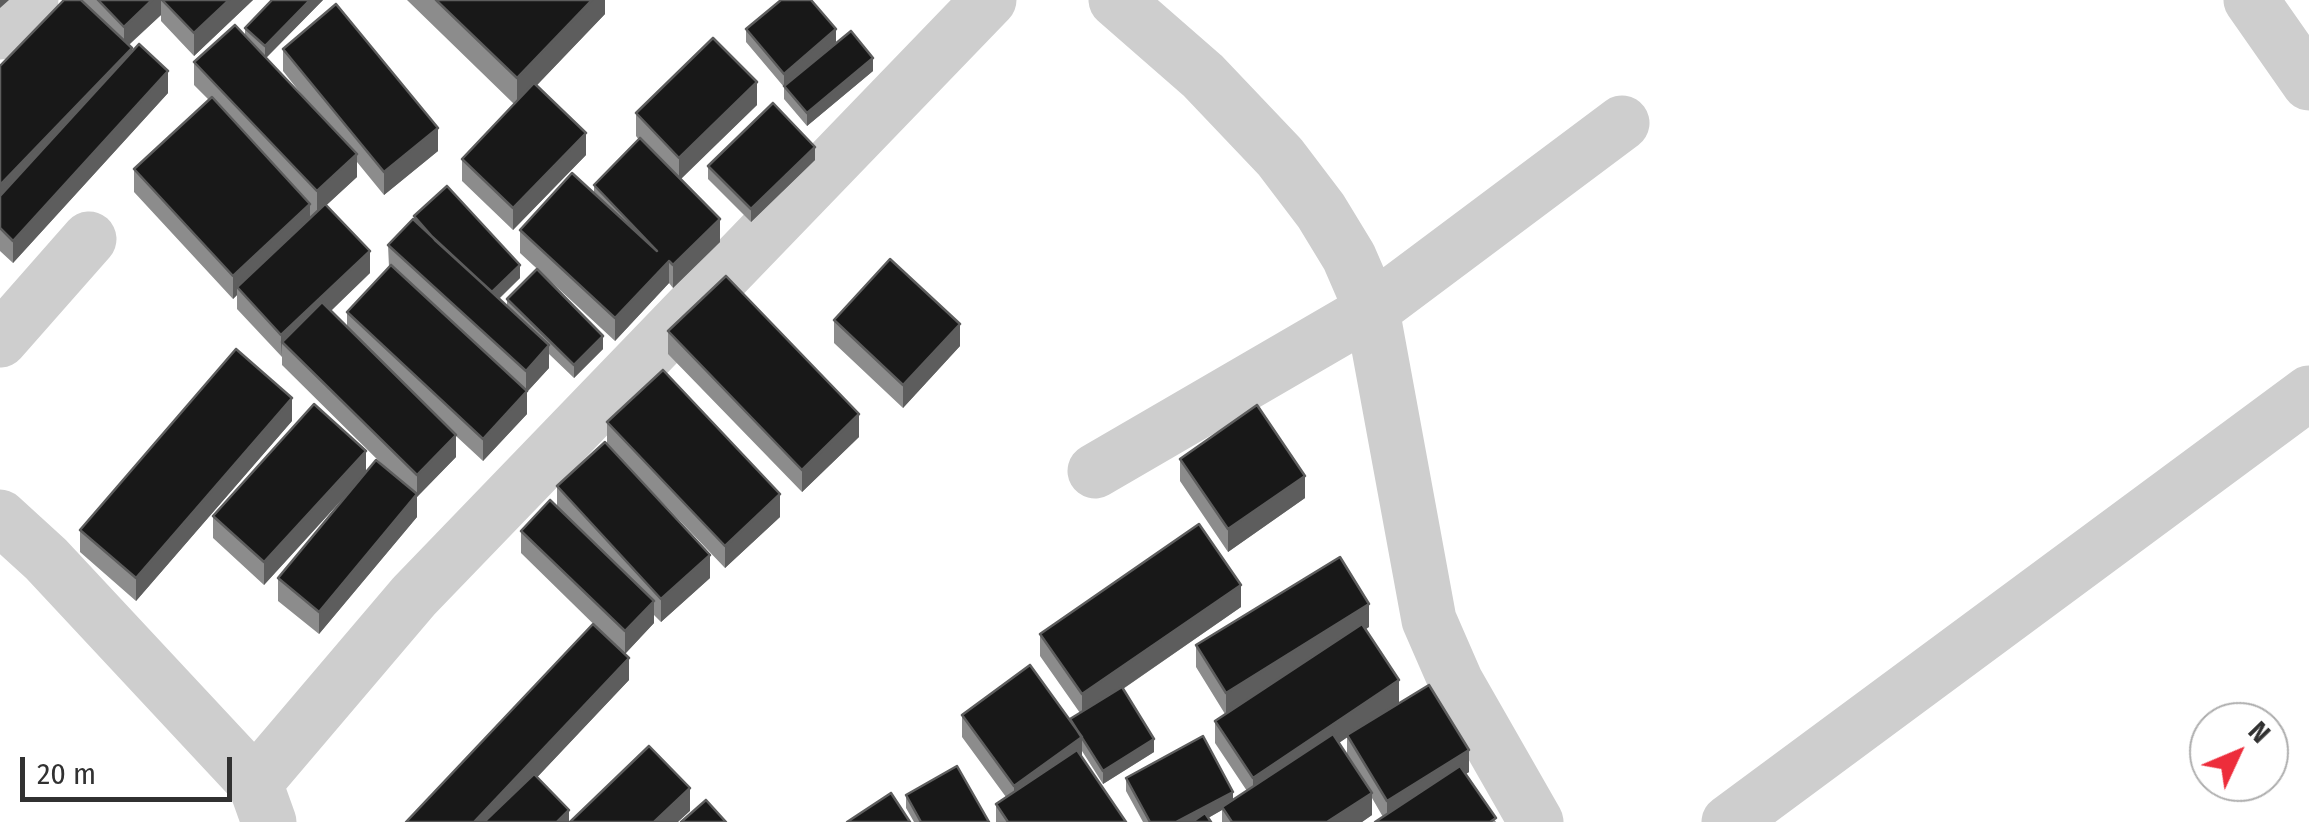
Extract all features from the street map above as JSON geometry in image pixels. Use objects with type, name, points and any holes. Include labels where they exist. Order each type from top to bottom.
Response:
[{"type":"street","points":[[0,32],[31,0]]},
{"type":"street","points":[[0,517],[46,558],[262,802],[414,596],[989,0]]},
{"type":"street","points":[[1116,0],[1203,76],[1280,158],[1349,257],[1372,310],[1429,620],[1456,682],[1536,822]]},
{"type":"street","points":[[2251,0],[2309,83]]},
{"type":"street","points":[[1095,472],[1372,310],[1622,122]]},
{"type":"street","points":[[0,340],[89,239]]},
{"type":"street","points":[[1729,822],[2309,393]]},
{"type":"building","points":[[64,0],[81,0],[132,48],[0,185],[0,66]]},
{"type":"building","points":[[98,0],[152,0],[124,27]]},
{"type":"building","points":[[162,0],[229,0],[194,33]]},
{"type":"building","points":[[272,0],[310,0],[265,46],[245,28]]},
{"type":"building","points":[[436,0],[592,0],[517,78]]},
{"type":"building","points":[[781,0],[811,0],[836,29],[784,74],[746,29]]},
{"type":"building","points":[[336,4],[438,128],[384,172],[283,49]]},
{"type":"building","points":[[235,25],[357,154],[317,191],[194,62]]},
{"type":"building","points":[[851,31],[873,58],[807,113],[784,86]]},
{"type":"building","points":[[713,38],[757,82],[679,158],[636,113]]},
{"type":"building","points":[[139,44],[168,71],[13,241],[0,228],[0,196]]},
{"type":"building","points":[[534,83],[586,133],[513,208],[462,159]]},
{"type":"building","points":[[212,97],[310,204],[233,276],[134,169]]},
{"type":"building","points":[[773,103],[815,147],[751,209],[708,166]]},
{"type":"building","points":[[640,138],[720,219],[673,265],[669,261],[615,318],[520,230],[572,173],[657,251],[594,185]]},
{"type":"building","points":[[447,186],[520,265],[492,292],[414,216]]},
{"type":"building","points":[[325,204],[370,251],[281,335],[237,287]]},
{"type":"building","points":[[413,219],[549,345],[526,371],[388,245]]},
{"type":"building","points":[[890,259],[960,324],[903,385],[834,320]]},
{"type":"building","points":[[391,265],[527,391],[483,439],[347,312]]},
{"type":"building","points":[[537,269],[603,336],[574,365],[507,299]]},
{"type":"building","points":[[726,276],[859,414],[802,470],[668,331]]},
{"type":"building","points":[[322,302],[456,435],[417,475],[282,342]]},
{"type":"building","points":[[236,349],[292,398],[136,578],[80,530]]},
{"type":"building","points":[[663,370],[780,494],[725,546],[607,422]]},
{"type":"building","points":[[314,404],[366,451],[264,562],[213,516]]},
{"type":"building","points":[[1257,405],[1305,476],[1228,529],[1180,459]]},
{"type":"building","points":[[605,442],[710,555],[661,599],[557,486]]},
{"type":"building","points":[[376,460],[417,494],[319,612],[278,578]]},
{"type":"building","points":[[550,500],[654,601],[625,631],[521,531]]},
{"type":"building","points":[[1199,524],[1241,585],[1082,694],[1040,634]]},
{"type":"building","points":[[1340,557],[1369,604],[1226,693],[1196,645]]},
{"type":"building","points":[[593,624],[629,658],[474,822],[406,822]]},
{"type":"building","points":[[1362,624],[1399,680],[1253,778],[1215,721]]},
{"type":"building","points":[[1030,665],[1082,737],[1014,786],[962,715]]},
{"type":"building","points":[[1429,685],[1469,750],[1387,801],[1347,735]]},
{"type":"building","points":[[1122,687],[1154,739],[1103,771],[1070,719]]},
{"type":"building","points":[[1333,734],[1372,793],[1327,822],[1232,822],[1222,807]]},
{"type":"building","points":[[1203,736],[1233,792],[1176,822],[1150,822],[1126,778]]},
{"type":"building","points":[[649,746],[690,788],[654,822],[570,822]]},
{"type":"building","points":[[1077,750],[1126,822],[1008,822],[996,804]]},
{"type":"building","points":[[957,766],[989,822],[921,822],[906,795]]},
{"type":"building","points":[[1460,766],[1496,818],[1490,822],[1375,822]]},
{"type":"building","points":[[534,774],[569,810],[557,822],[484,822]]},
{"type":"building","points":[[891,793],[910,822],[847,822]]},
{"type":"building","points":[[706,800],[726,822],[681,822]]},
{"type":"building","points":[[1205,813],[1211,822],[1192,822]]}]
